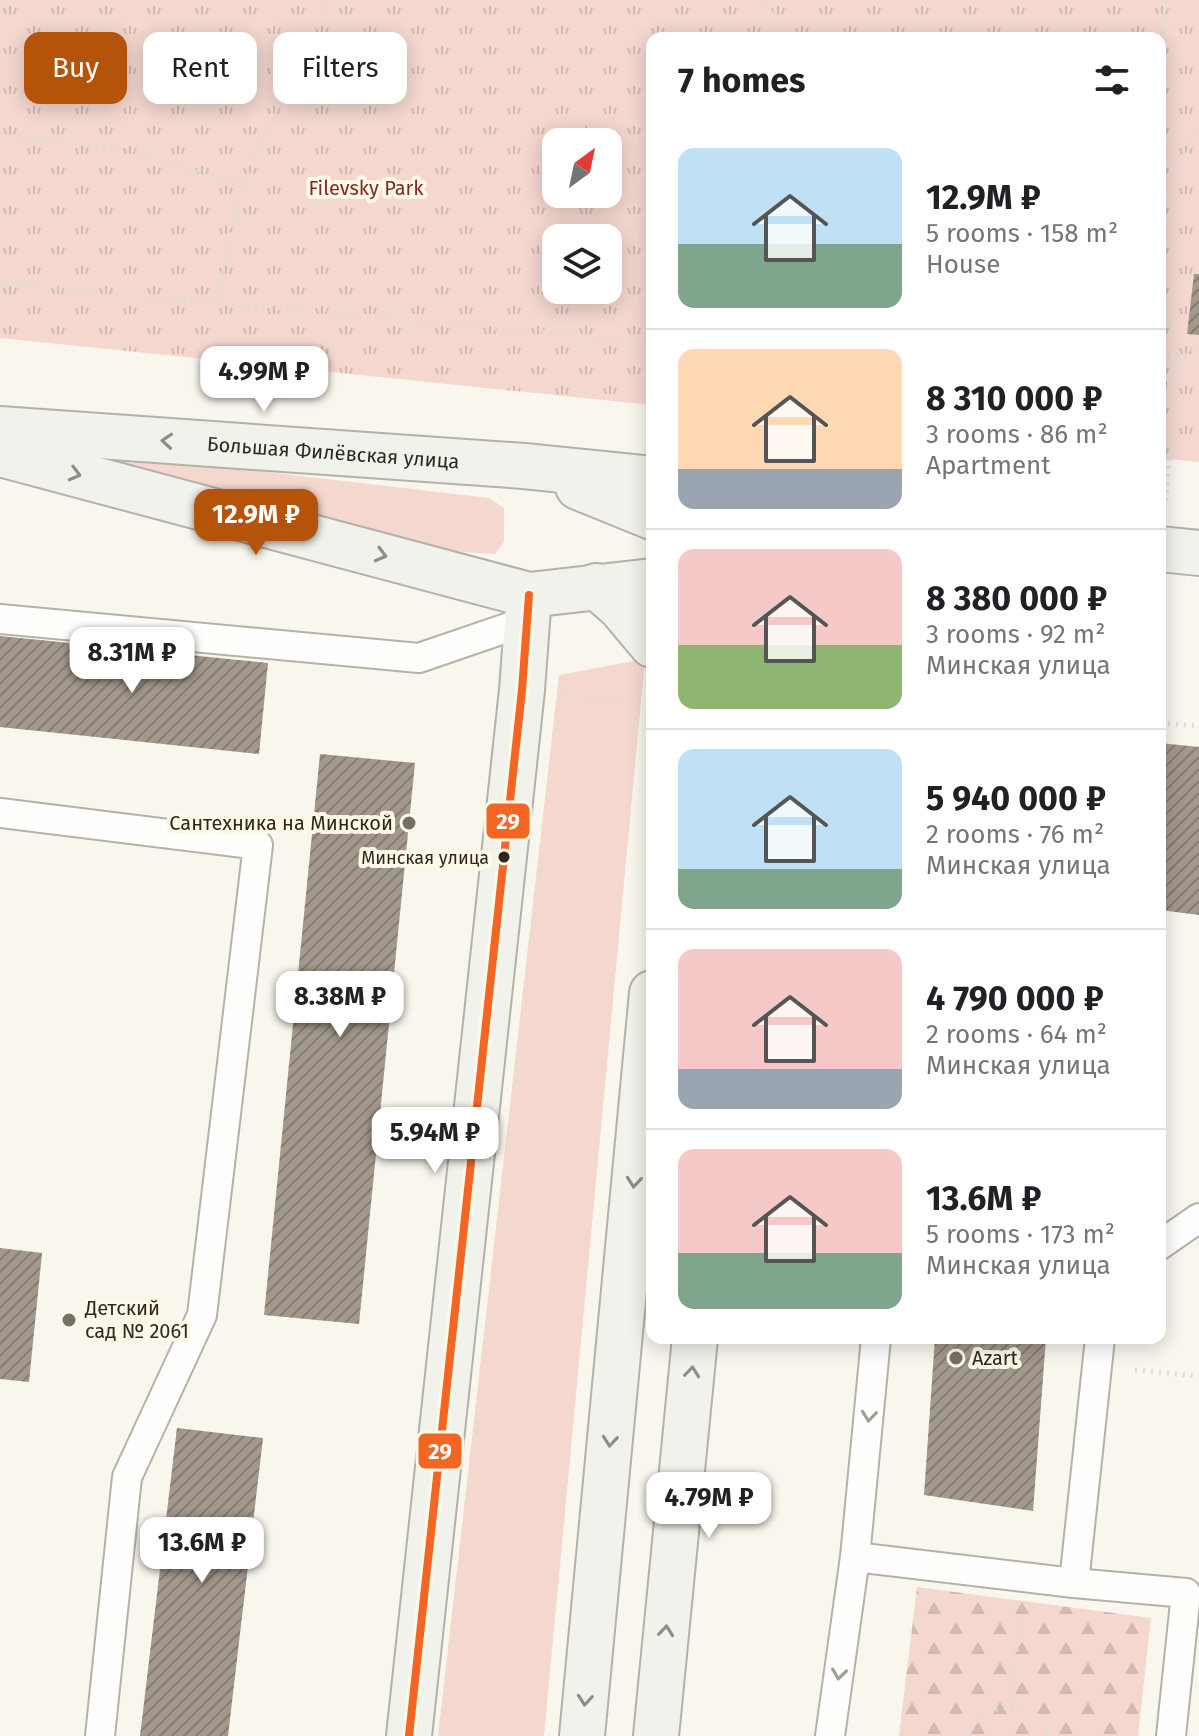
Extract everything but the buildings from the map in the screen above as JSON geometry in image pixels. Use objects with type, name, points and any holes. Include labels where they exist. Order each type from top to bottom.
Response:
[{"type":"street","name":"Большая Филёвская улица","points":[[0,429],[524,466],[646,478]]},
{"type":"street","points":[[0,454],[528,608],[596,586],[646,582]]},
{"type":"street","name":"Большая Филёвская улица","points":[[524,466],[646,515]]},
{"type":"street","points":[[596,586],[621,608],[646,638]]},
{"type":"street","points":[[409,1736],[528,608]]},
{"type":"street","points":[[582,1736],[646,1057]]},
{"type":"street","points":[[656,1736],[694,1344]]},
{"type":"lane","points":[[0,619],[419,658],[528,608]]},
{"type":"lane","points":[[0,813],[258,845],[202,1315],[127,1477],[100,1736]]},
{"type":"lane","points":[[1166,1241],[1199,1218]]},
{"type":"lane","points":[[830,1736],[855,1557],[875,1344]]},
{"type":"lane","points":[[1074,1583],[1100,1344]]},
{"type":"lane","points":[[855,1557],[1186,1593],[1171,1736]]},
{"type":"path","points":[[216,305],[242,185],[330,0]]},
{"type":"path","points":[[762,0],[787,32]]},
{"type":"path","points":[[1163,32],[1166,0]]},
{"type":"path","points":[[1166,202],[1194,134],[1199,130]]},
{"type":"path","points":[[0,135],[130,151],[242,185]]},
{"type":"path","points":[[0,284],[646,341]]},
{"type":"path","points":[[1166,308],[1178,355],[1173,550]]},
{"type":"path","points":[[1166,356],[1199,349]]},
{"type":"path","points":[[557,694],[640,703]]},
{"type":"path","points":[[1166,723],[1199,726]]},
{"type":"path","points":[[1098,1367],[1199,1376]]},
{"type":"path","points":[[1011,1707],[1024,1576]]},
{"type":"path","points":[[968,1736],[971,1725],[988,1710],[1011,1707],[1035,1715],[1049,1736]]},
{"type":"green space","name":"Filevsky Park","points":[[0,0],[1199,0],[1199,462],[1166,459],[1166,32],[646,32],[646,404],[0,338]]},
{"type":"green space","points":[[97,452],[489,498],[504,508],[504,542],[495,554],[433,550],[111,474]]},
{"type":"green space","points":[[645,659],[544,1736],[438,1736],[559,675]]},
{"type":"green space","points":[[917,1587],[1151,1618],[1138,1736],[899,1736]]},
{"type":"transit line","name":"29","points":[[409,1736],[522,690],[529,595]]},
{"type":"place","name":"Сантехника на Минской","points":[[409,823]]},
{"type":"place","name":"Минская улица","points":[[504,857]]},
{"type":"place","name":"Детский сад № 2061","points":[[69,1320]]},
{"type":"place","name":"Azart","points":[[956,1358]]}]
